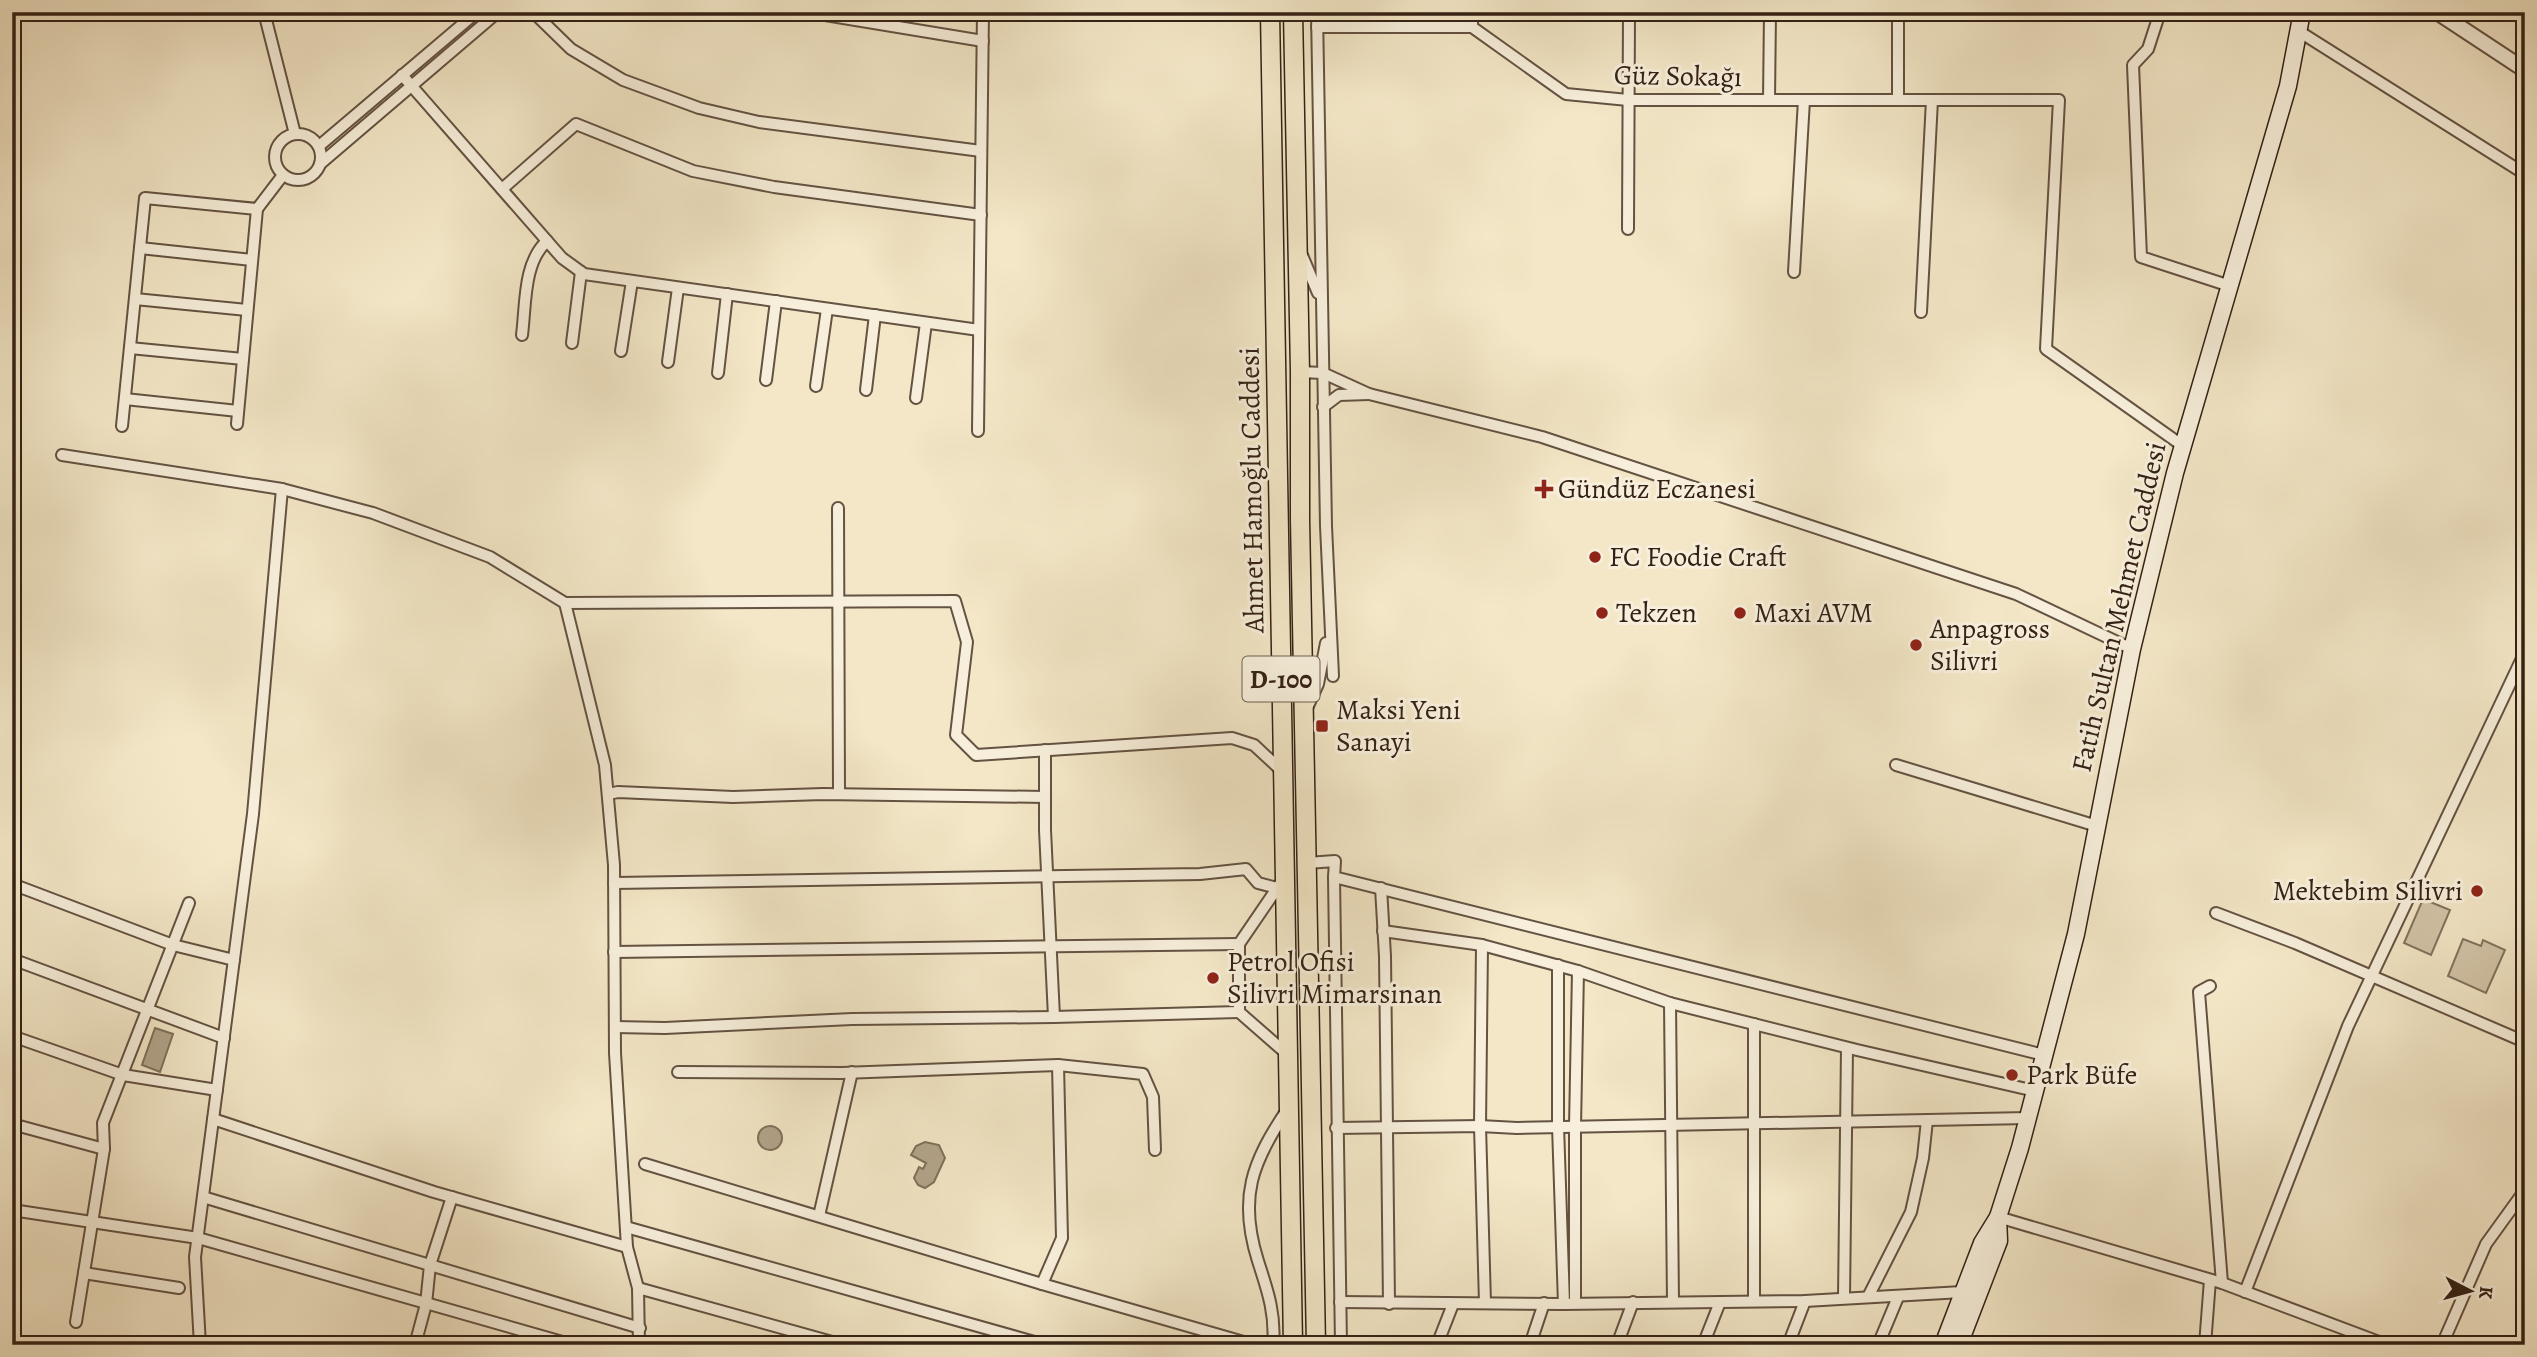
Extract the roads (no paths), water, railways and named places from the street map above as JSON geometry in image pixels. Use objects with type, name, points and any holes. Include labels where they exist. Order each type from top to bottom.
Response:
[{"type":"highway","name":"Ahmet Hamoğlu Caddesi","points":[[1270,12],[1282,771],[1281,883],[1289,1107],[1293,1345]]},
{"type":"highway","name":"Ahmet Hamoğlu Caddesi","points":[[1293,12],[1303,717],[1319,1345]]},
{"type":"highway","points":[[1287,1345],[1292,1288]]},
{"type":"main road","name":"Fatih Sultan Mehmet Caddesi","points":[[1959,1345],[1982,1243],[1998,1217],[2045,1055],[2076,934],[2133,649],[2183,446],[2288,86],[2302,12]]},
{"type":"main road","name":"Fatih Sultan Mehmet Caddesi","points":[[1943,1345],[1970,1295]]},
{"type":"street","points":[[319,146],[477,12]]},
{"type":"street","points":[[320,164],[319,146],[307,135],[287,136],[276,151],[276,160],[283,175],[299,180],[314,173],[320,164],[499,12]]},
{"type":"street","points":[[533,12],[571,49],[623,80],[699,108],[759,122],[981,151]]},
{"type":"street","points":[[807,12],[982,40]]},
{"type":"street","points":[[978,431],[983,12]]},
{"type":"street","points":[[1317,12],[1323,407],[1328,601],[1333,676]]},
{"type":"street","points":[[1317,27],[1472,27],[1472,12]]},
{"type":"street","points":[[1629,12],[1629,229]]},
{"type":"street","points":[[1769,100],[1770,12]]},
{"type":"street","points":[[1898,12],[1898,100]]},
{"type":"street","points":[[2160,12],[2148,49],[2133,65],[2141,257],[2230,286]]},
{"type":"street","points":[[2437,12],[2525,70]]},
{"type":"street","points":[[266,13],[295,134]]},
{"type":"street","name":"Güz Sokağı","points":[[1472,27],[1566,94],[1628,100],[2059,100],[2046,349],[2183,446]]},
{"type":"street","points":[[2300,32],[2525,174]]},
{"type":"street","points":[[402,75],[562,258],[582,272],[979,330]]},
{"type":"street","points":[[1794,272],[1804,100]]},
{"type":"street","points":[[1921,312],[1932,100]]},
{"type":"street","points":[[502,189],[576,124],[693,171],[774,187],[981,215]]},
{"type":"street","points":[[237,424],[257,209],[283,175]]},
{"type":"street","points":[[122,426],[145,198],[257,209]]},
{"type":"street","points":[[522,335],[532,261],[547,241]]},
{"type":"street","points":[[1296,243],[1321,299]]},
{"type":"street","points":[[140,248],[252,260]]},
{"type":"street","points":[[572,343],[582,272]]},
{"type":"street","points":[[621,351],[632,281]]},
{"type":"street","points":[[668,362],[678,288]]},
{"type":"street","points":[[718,373],[727,295]]},
{"type":"street","points":[[135,299],[247,310]]},
{"type":"street","points":[[766,380],[776,301]]},
{"type":"street","points":[[816,386],[827,309]]},
{"type":"street","points":[[866,390],[875,315]]},
{"type":"street","points":[[916,398],[926,323]]},
{"type":"street","points":[[130,348],[243,359]]},
{"type":"street","points":[[1300,372],[1323,373],[1369,394],[1542,437],[2003,590],[2133,649]]},
{"type":"street","points":[[1323,407],[1339,395],[1369,394]]},
{"type":"street","points":[[125,399],[238,411]]},
{"type":"street","points":[[62,455],[282,489],[373,513],[491,557],[565,603],[955,601],[967,642],[956,734],[976,755],[1232,738],[1254,745],[1282,771]]},
{"type":"street","points":[[200,1345],[195,1257],[253,814],[282,489]]},
{"type":"street","points":[[838,508],[839,794]]},
{"type":"street","points":[[1303,717],[1318,684],[1325,657],[1328,601]]},
{"type":"street","points":[[565,603],[605,765],[608,794],[614,883],[615,1027],[627,1247],[638,1288],[639,1345]]},
{"type":"street","points":[[2245,1292],[2348,1026],[2525,652]]},
{"type":"street","points":[[1045,750],[1054,1017]]},
{"type":"street","points":[[1896,765],[2097,826]]},
{"type":"street","points":[[608,794],[1045,797]]},
{"type":"street","points":[[1307,863],[1335,861],[1336,1128],[1341,1345]]},
{"type":"street","points":[[614,883],[1200,874],[1247,869],[1258,883],[1281,883]]},
{"type":"street","points":[[1334,877],[2045,1055]]},
{"type":"street","points":[[1239,1012],[1239,944],[1281,883]]},
{"type":"street","points":[[12,884],[173,945],[234,960]]},
{"type":"street","points":[[1381,888],[1389,1304]]},
{"type":"street","points":[[76,1322],[104,1149],[103,1123],[188,903]]},
{"type":"street","points":[[2216,913],[2295,943],[2525,1042]]},
{"type":"street","points":[[1383,931],[1482,945],[1578,971],[1670,1003],[1847,1048],[2035,1091]]},
{"type":"street","points":[[614,952],[1239,944]]},
{"type":"street","points":[[1482,945],[1480,1126],[1485,1303]]},
{"type":"street","points":[[12,959],[224,1038]]},
{"type":"street","points":[[1558,965],[1558,1126],[1569,1303]]},
{"type":"street","points":[[1569,1303],[1578,971]]},
{"type":"street","points":[[2210,986],[2199,992],[2222,1283]]},
{"type":"street","points":[[1670,1003],[1673,1302]]},
{"type":"street","points":[[615,1027],[665,1028],[852,1019],[1239,1012],[1287,1054]]},
{"type":"street","points":[[1754,1024],[1754,1301]]},
{"type":"street","points":[[12,1036],[123,1075],[217,1090]]},
{"type":"street","points":[[1844,1298],[1847,1048]]},
{"type":"street","points":[[1042,1284],[1062,1238],[1058,1065]]},
{"type":"street","points":[[678,1072],[852,1072],[1058,1065],[1143,1073],[1153,1097],[1155,1150]]},
{"type":"street","points":[[819,1216],[852,1072]]},
{"type":"street","points":[[1273,1345],[1272,1309],[1252,1242],[1249,1203],[1258,1157],[1289,1107]]},
{"type":"street","points":[[1336,1128],[1575,1127],[2028,1118]]},
{"type":"street","points":[[214,1119],[452,1197],[627,1247]]},
{"type":"street","points":[[1868,1297],[1912,1212],[1923,1158],[1927,1120]]},
{"type":"street","points":[[12,1125],[104,1149]]},
{"type":"street","points":[[645,1164],[1254,1345]]},
{"type":"street","points":[[2442,1345],[2486,1244],[2525,1190]]},
{"type":"street","points":[[203,1197],[640,1328]]},
{"type":"street","points":[[415,1345],[426,1304],[430,1265],[452,1197]]},
{"type":"street","points":[[12,1210],[198,1238],[573,1345]]},
{"type":"street","points":[[1998,1217],[2222,1283],[2386,1345]]},
{"type":"street","points":[[626,1227],[1030,1343],[1045,1345]]},
{"type":"street","points":[[84,1273],[179,1288]]},
{"type":"street","points":[[2205,1345],[2210,1280]]},
{"type":"street","points":[[638,1288],[844,1345]]},
{"type":"street","points":[[1340,1302],[1720,1302],[1970,1295]]},
{"type":"street","points":[[1878,1345],[1898,1297]]},
{"type":"street","points":[[1788,1345],[1805,1301]]},
{"type":"street","points":[[1617,1345],[1633,1302]]},
{"type":"street","points":[[1703,1345],[1720,1302]]},
{"type":"street","points":[[1530,1345],[1544,1303]]},
{"type":"street","points":[[1437,1345],[1453,1304]]},
{"type":"place","name":"Gündüz Eczanesi","points":[[1544,489]]},
{"type":"place","name":"FC Foodie Craft","points":[[1595,557]]},
{"type":"place","name":"Tekzen","points":[[1602,613]]},
{"type":"place","name":"Maxi AVM","points":[[1740,613]]},
{"type":"place","name":"Anpagross Silivri","points":[[1916,645]]},
{"type":"place","name":"Maksi Yeni Sanayi","points":[[1322,726]]},
{"type":"place","name":"Mektebim Silivri","points":[[2477,891]]},
{"type":"place","name":"Petrol Ofisi Silivri Mimarsinan","points":[[1213,978]]},
{"type":"place","name":"Park Büfe","points":[[2012,1075]]}]
